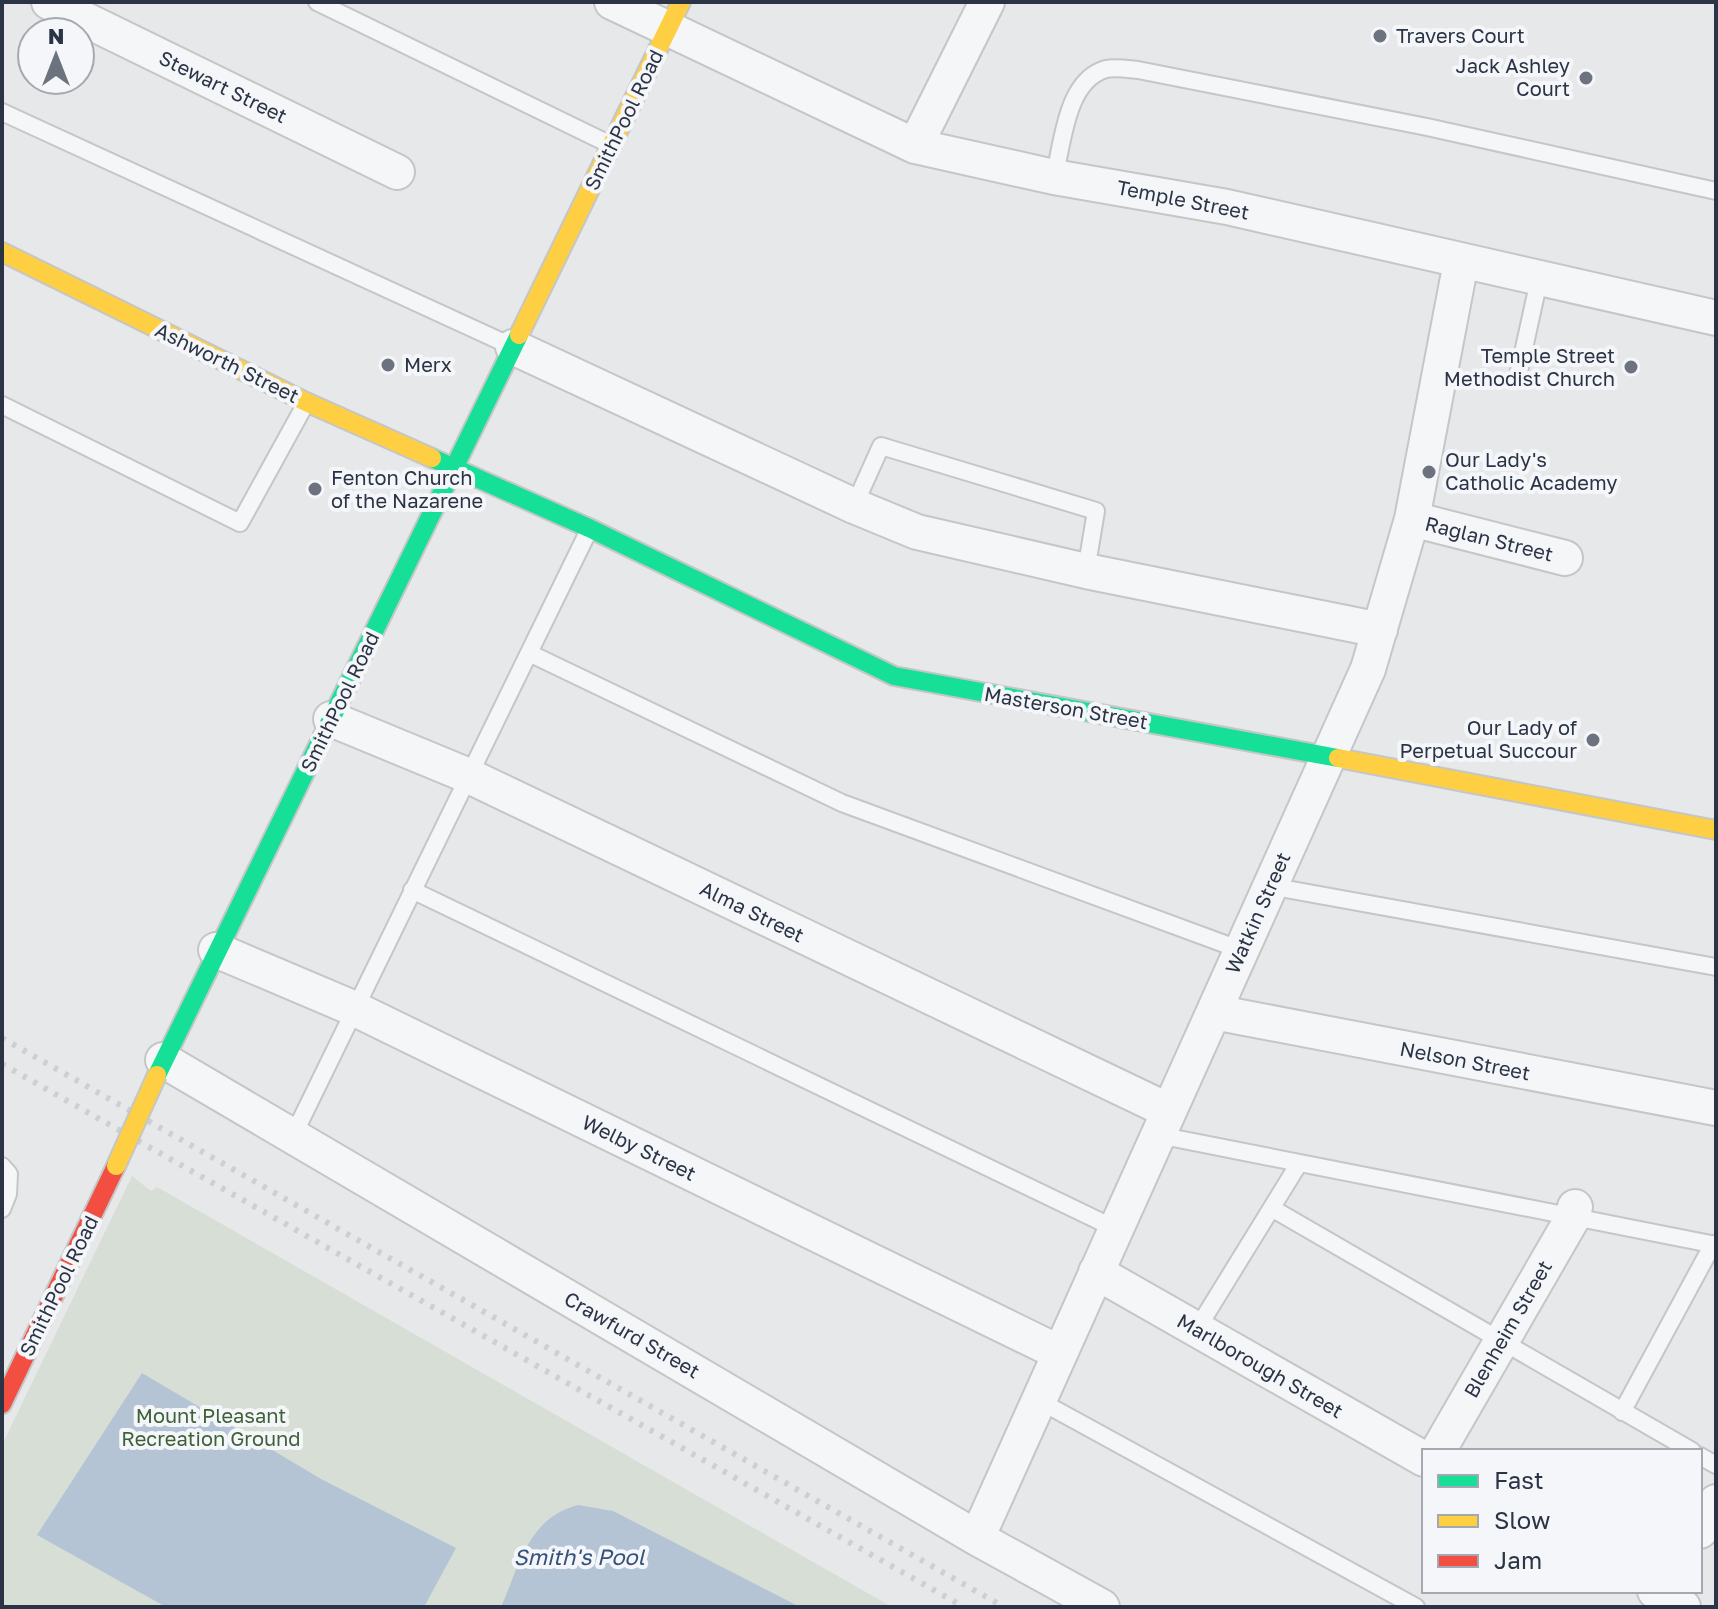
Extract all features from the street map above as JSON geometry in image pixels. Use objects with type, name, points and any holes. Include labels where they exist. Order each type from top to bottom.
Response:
[{"type":"street","name":"Stewart Street","points":[[49,2],[397,172]]},
{"type":"street","name":"Temple Street","points":[[612,2],[675,16],[915,146],[1054,177],[1227,207],[1716,318]]},
{"type":"street","points":[[915,146],[987,2]]},
{"type":"street","name":"SmithPool Road","points":[[2,1404],[216,950],[675,16]]},
{"type":"street","name":"Ashworth Street","points":[[2,252],[306,402],[455,469]]},
{"type":"street","name":"Watkin Street","points":[[977,1538],[1368,669],[1412,519],[1461,262]]},
{"type":"street","points":[[513,347],[854,506],[917,532],[1086,571],[1380,630]]},
{"type":"street","name":"Masterson Street","points":[[455,469],[589,528],[894,676],[1330,755],[1716,830]]},
{"type":"street","name":"Raglan Street","points":[[1412,519],[1565,558]]},
{"type":"street","name":"Alma Street","points":[[331,719],[469,776],[1163,1123]]},
{"type":"street","name":"Welby Street","points":[[216,950],[355,1009],[1060,1353]]},
{"type":"street","name":"Nelson Street","points":[[1214,1012],[1716,1108]]},
{"type":"street","name":"Crawfurd Street","points":[[160,1068],[293,1136],[977,1538],[1102,1607]]},
{"type":"street","name":"Blenheim Street","points":[[1439,1449],[1573,1213]]},
{"type":"street","name":"Marlborough Street","points":[[1096,1272],[1422,1458]]},
{"type":"street","points":[[1702,1527],[1716,1502]]},
{"type":"lane","points":[[317,2],[612,146]]},
{"type":"lane","points":[[1054,177],[1077,92],[1087,79],[1107,69],[1138,70],[1427,127],[1716,191]]},
{"type":"lane","points":[[2,112],[513,347]]},
{"type":"lane","points":[[1519,371],[1539,280]]},
{"type":"lane","points":[[2,405],[240,523],[306,402]]},
{"type":"lane","points":[[854,506],[881,446],[1096,511],[1086,571]]},
{"type":"lane","points":[[293,1136],[589,528]]},
{"type":"lane","points":[[529,653],[842,803],[1241,950]]},
{"type":"lane","points":[[1270,886],[1716,967]]},
{"type":"lane","points":[[412,890],[1116,1229]]},
{"type":"lane","points":[[1163,1123],[1298,1165],[1573,1213],[1715,1245],[1622,1412]]},
{"type":"lane","points":[[1197,1329],[1298,1165]]},
{"type":"lane","points":[[2,1166],[9,1174],[8,1194],[2,1209]]},
{"type":"lane","points":[[1273,1209],[1688,1449]]},
{"type":"lane","points":[[1038,1400],[1416,1607]]},
{"type":"green space","name":"Mount Pleasant Recreation Ground","points":[[132,1176],[151,1191],[157,1187],[892,1607],[2,1607],[2,1445]]},
{"type":"water","points":[[142,1373],[323,1480],[456,1548],[424,1607],[166,1607],[37,1535]]},
{"type":"water","name":"Smith's Pool","points":[[578,1505],[613,1511],[800,1607],[501,1607],[521,1559],[537,1532],[561,1511]]},
{"type":"railway","points":[[2,1038],[1004,1607]]},
{"type":"railway","points":[[2,1064],[964,1607]]},
{"type":"traffic: fast","points":[[157,1075],[519,335]]},
{"type":"traffic: fast","points":[[432,458],[589,528],[894,676],[1338,758]]},
{"type":"traffic: slow","points":[[519,335],[681,2]]},
{"type":"traffic: slow","points":[[2,252],[306,402],[432,458]]},
{"type":"traffic: slow","points":[[1338,758],[1716,830]]},
{"type":"traffic: slow","points":[[116,1166],[157,1075]]},
{"type":"traffic: jam","points":[[2,1404],[116,1166]]},
{"type":"place","name":"Travers Court","points":[[1380,36]]},
{"type":"place","name":"Jack Ashley Court","points":[[1586,78]]},
{"type":"place","name":"Merx","points":[[388,365]]},
{"type":"place","name":"Temple Street Methodist Church","points":[[1631,367]]},
{"type":"place","name":"Our Lady's Catholic Academy","points":[[1429,472]]},
{"type":"place","name":"Fenton Church of the Nazarene","points":[[315,489]]},
{"type":"place","name":"Our Lady of Perpetual Succour","points":[[1593,740]]}]
